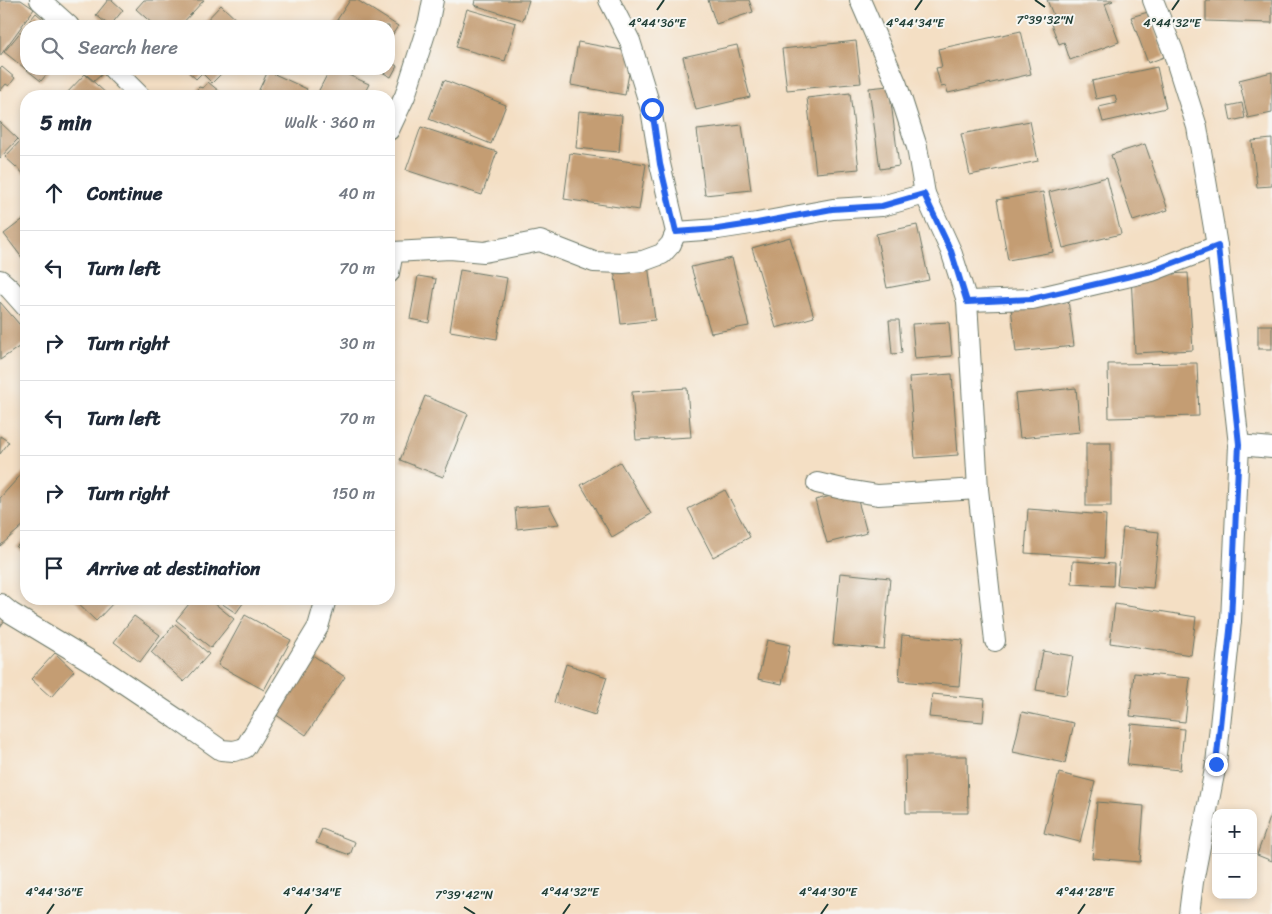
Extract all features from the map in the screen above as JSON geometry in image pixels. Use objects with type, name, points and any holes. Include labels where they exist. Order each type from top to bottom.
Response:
[{"type":"street","points":[[40,0],[62,20]]},
{"type":"street","points":[[395,117],[405,96],[429,21],[433,0]]},
{"type":"street","points":[[395,251],[450,250],[484,252],[540,241],[594,262],[623,263],[643,261],[662,254],[671,244],[676,232],[660,164],[652,109],[630,41],[610,0]]},
{"type":"street","points":[[860,0],[897,85],[916,147],[924,194],[951,251],[967,302],[978,490],[995,641]]},
{"type":"street","points":[[1154,0],[1197,127],[1218,246],[1239,444],[1231,621],[1216,764],[1193,882],[1189,914]]},
{"type":"street","points":[[119,75],[134,90]]},
{"type":"street","points":[[676,232],[718,229],[832,209],[882,206],[924,194]]},
{"type":"street","points":[[967,302],[1032,299],[1152,271],[1218,246]]},
{"type":"street","points":[[0,280],[20,300]]},
{"type":"street","points":[[1239,444],[1272,448]]},
{"type":"street","points":[[817,483],[878,495],[978,490]]},
{"type":"street","points":[[0,604],[11,613],[92,662],[221,750],[234,751],[245,748],[318,627],[324,605]]},
{"type":"building","points":[[0,0],[21,0],[34,9],[26,20],[20,20],[20,28],[0,56]]},
{"type":"building","points":[[108,0],[112,0],[123,10],[115,20],[102,20],[96,15]]},
{"type":"building","points":[[144,0],[204,0],[186,20],[148,20],[136,9]]},
{"type":"building","points":[[350,0],[357,0],[389,20],[337,20]]},
{"type":"building","points":[[475,0],[529,0],[523,20],[474,5]]},
{"type":"building","points":[[708,0],[749,0],[753,12],[716,24]]},
{"type":"building","points":[[1047,0],[1112,0],[1105,4],[1119,42],[1070,60],[1064,42],[1059,44],[1051,24],[1056,22]]},
{"type":"building","points":[[1206,0],[1272,0],[1272,23],[1206,21]]},
{"type":"building","points":[[221,5],[237,20],[207,20]]},
{"type":"building","points":[[467,9],[516,23],[505,61],[456,47]]},
{"type":"building","points":[[1148,12],[1164,57],[1148,63],[1131,17]]},
{"type":"building","points":[[36,13],[44,20],[30,20]]},
{"type":"building","points":[[1021,31],[1031,74],[948,93],[946,86],[941,87],[936,68],[942,67],[938,49]]},
{"type":"building","points":[[20,32],[20,65],[4,52]]},
{"type":"building","points":[[856,41],[861,83],[787,90],[782,49]]},
{"type":"building","points":[[578,42],[633,52],[625,95],[571,85]]},
{"type":"building","points":[[737,45],[750,97],[696,110],[683,57]]},
{"type":"building","points":[[2,67],[15,78],[9,86],[6,84],[0,91],[0,69]]},
{"type":"building","points":[[1157,67],[1166,108],[1103,122],[1099,107],[1117,103],[1115,95],[1096,99],[1092,81]]},
{"type":"building","points":[[1272,72],[1272,113],[1248,118],[1239,80]]},
{"type":"building","points":[[33,75],[46,75],[41,81]]},
{"type":"building","points":[[86,75],[101,75],[94,81]]},
{"type":"building","points":[[86,75],[102,90],[70,90]]},
{"type":"building","points":[[192,75],[200,75],[196,79]]},
{"type":"building","points":[[204,75],[220,75],[212,83]]},
{"type":"building","points":[[266,75],[277,75],[307,89],[306,90],[259,90]]},
{"type":"building","points":[[327,75],[349,75],[369,84],[366,90],[319,90]]},
{"type":"building","points":[[444,80],[506,105],[491,144],[429,119]]},
{"type":"building","points":[[208,82],[218,90],[196,90],[199,87],[203,88]]},
{"type":"building","points":[[889,86],[899,166],[880,169],[869,88]]},
{"type":"building","points":[[850,93],[859,169],[816,173],[807,98]]},
{"type":"building","points":[[1242,103],[1245,118],[1231,121],[1228,106]]},
{"type":"building","points":[[579,111],[622,115],[619,152],[576,148]]},
{"type":"building","points":[[1030,121],[1038,161],[970,175],[961,134]]},
{"type":"building","points":[[0,122],[18,139],[0,158]]},
{"type":"building","points":[[742,125],[751,190],[705,195],[697,130]]},
{"type":"building","points":[[421,127],[497,152],[482,195],[406,170]]},
{"type":"building","points":[[1272,139],[1272,186],[1257,187],[1252,141]]},
{"type":"building","points":[[20,141],[20,171],[5,157]]},
{"type":"building","points":[[1145,144],[1168,210],[1133,221],[1111,155]]},
{"type":"building","points":[[570,153],[646,164],[639,210],[564,199]]},
{"type":"building","points":[[1107,177],[1121,234],[1063,248],[1049,192]]},
{"type":"building","points":[[1043,192],[1053,252],[1008,260],[997,200]]},
{"type":"building","points":[[20,222],[20,255],[4,234]]},
{"type":"building","points":[[917,225],[929,280],[887,288],[876,234]]},
{"type":"building","points":[[790,237],[814,317],[776,328],[752,248]]},
{"type":"building","points":[[732,258],[749,326],[711,333],[691,267]]},
{"type":"building","points":[[648,264],[655,320],[621,324],[614,268]]},
{"type":"building","points":[[460,270],[507,278],[497,339],[450,331]]},
{"type":"building","points":[[1188,273],[1193,350],[1135,353],[1131,276]]},
{"type":"building","points":[[418,276],[436,279],[429,323],[410,319]]},
{"type":"building","points":[[1068,300],[1074,346],[1016,352],[1011,307]]},
{"type":"building","points":[[0,302],[20,325],[20,346],[0,360]]},
{"type":"building","points":[[889,320],[899,320],[902,353],[892,354]]},
{"type":"building","points":[[949,322],[952,356],[915,359],[912,324]]},
{"type":"building","points":[[1258,325],[1272,325],[1272,349],[1258,349]]},
{"type":"building","points":[[1197,363],[1199,416],[1109,418],[1108,364]]},
{"type":"building","points":[[952,374],[958,455],[915,458],[909,377]]},
{"type":"building","points":[[687,388],[691,437],[636,440],[632,392]]},
{"type":"building","points":[[1076,388],[1080,432],[1020,438],[1015,394]]},
{"type":"building","points":[[425,396],[468,414],[443,477],[400,460]]},
{"type":"building","points":[[0,436],[9,442],[0,454]]},
{"type":"building","points":[[1086,443],[1111,443],[1111,506],[1086,506]]},
{"type":"building","points":[[620,462],[651,514],[612,537],[581,485]]},
{"type":"building","points":[[20,476],[20,528],[0,546],[0,498]]},
{"type":"building","points":[[725,490],[750,537],[713,557],[688,509]]},
{"type":"building","points":[[855,490],[867,533],[827,543],[815,500]]},
{"type":"building","points":[[549,505],[559,524],[517,529],[515,508]]},
{"type":"building","points":[[1028,509],[1106,515],[1104,558],[1025,553]]},
{"type":"building","points":[[1123,528],[1159,532],[1153,588],[1117,585]]},
{"type":"building","points":[[1073,561],[1114,564],[1113,586],[1072,584]]},
{"type":"building","points":[[840,573],[890,578],[884,649],[833,645]]},
{"type":"building","points":[[1115,604],[1196,617],[1191,655],[1110,643]]},
{"type":"building","points":[[79,605],[111,605],[96,621]]},
{"type":"building","points":[[188,605],[216,605],[234,619],[211,648],[176,620]]},
{"type":"building","points":[[224,605],[242,605],[236,613]]},
{"type":"building","points":[[0,612],[7,617],[0,627]]},
{"type":"building","points":[[245,615],[291,640],[264,690],[218,665]]},
{"type":"building","points":[[134,616],[160,635],[140,662],[114,642]]},
{"type":"building","points":[[175,624],[209,654],[184,682],[151,652]]},
{"type":"building","points":[[902,635],[963,640],[959,686],[899,681]]},
{"type":"building","points":[[767,640],[790,645],[782,684],[758,679]]},
{"type":"building","points":[[1043,651],[1073,656],[1066,695],[1036,690]]},
{"type":"building","points":[[55,653],[74,671],[51,697],[31,679]]},
{"type":"building","points":[[311,654],[345,677],[306,735],[272,712]]},
{"type":"building","points":[[566,664],[607,677],[595,715],[554,702]]},
{"type":"building","points":[[1134,673],[1190,678],[1185,722],[1130,716]]},
{"type":"building","points":[[932,694],[985,699],[983,722],[929,717]]},
{"type":"building","points":[[1022,712],[1074,723],[1065,763],[1013,752]]},
{"type":"building","points":[[1131,724],[1184,729],[1180,770],[1127,765]]},
{"type":"building","points":[[905,756],[967,756],[968,813],[906,813]]},
{"type":"building","points":[[1059,773],[1095,782],[1080,842],[1044,833]]},
{"type":"building","points":[[1097,802],[1144,806],[1140,862],[1092,858]]},
{"type":"building","points":[[1272,812],[1272,861],[1257,855]]},
{"type":"building","points":[[322,829],[355,842],[350,855],[316,843]]},
{"type":"route","points":[[652,109],[660,164],[676,232],[718,229],[832,209],[882,206],[924,194],[951,251],[967,302],[1032,299],[1152,271],[1218,246],[1239,444],[1231,621],[1216,764]]}]
